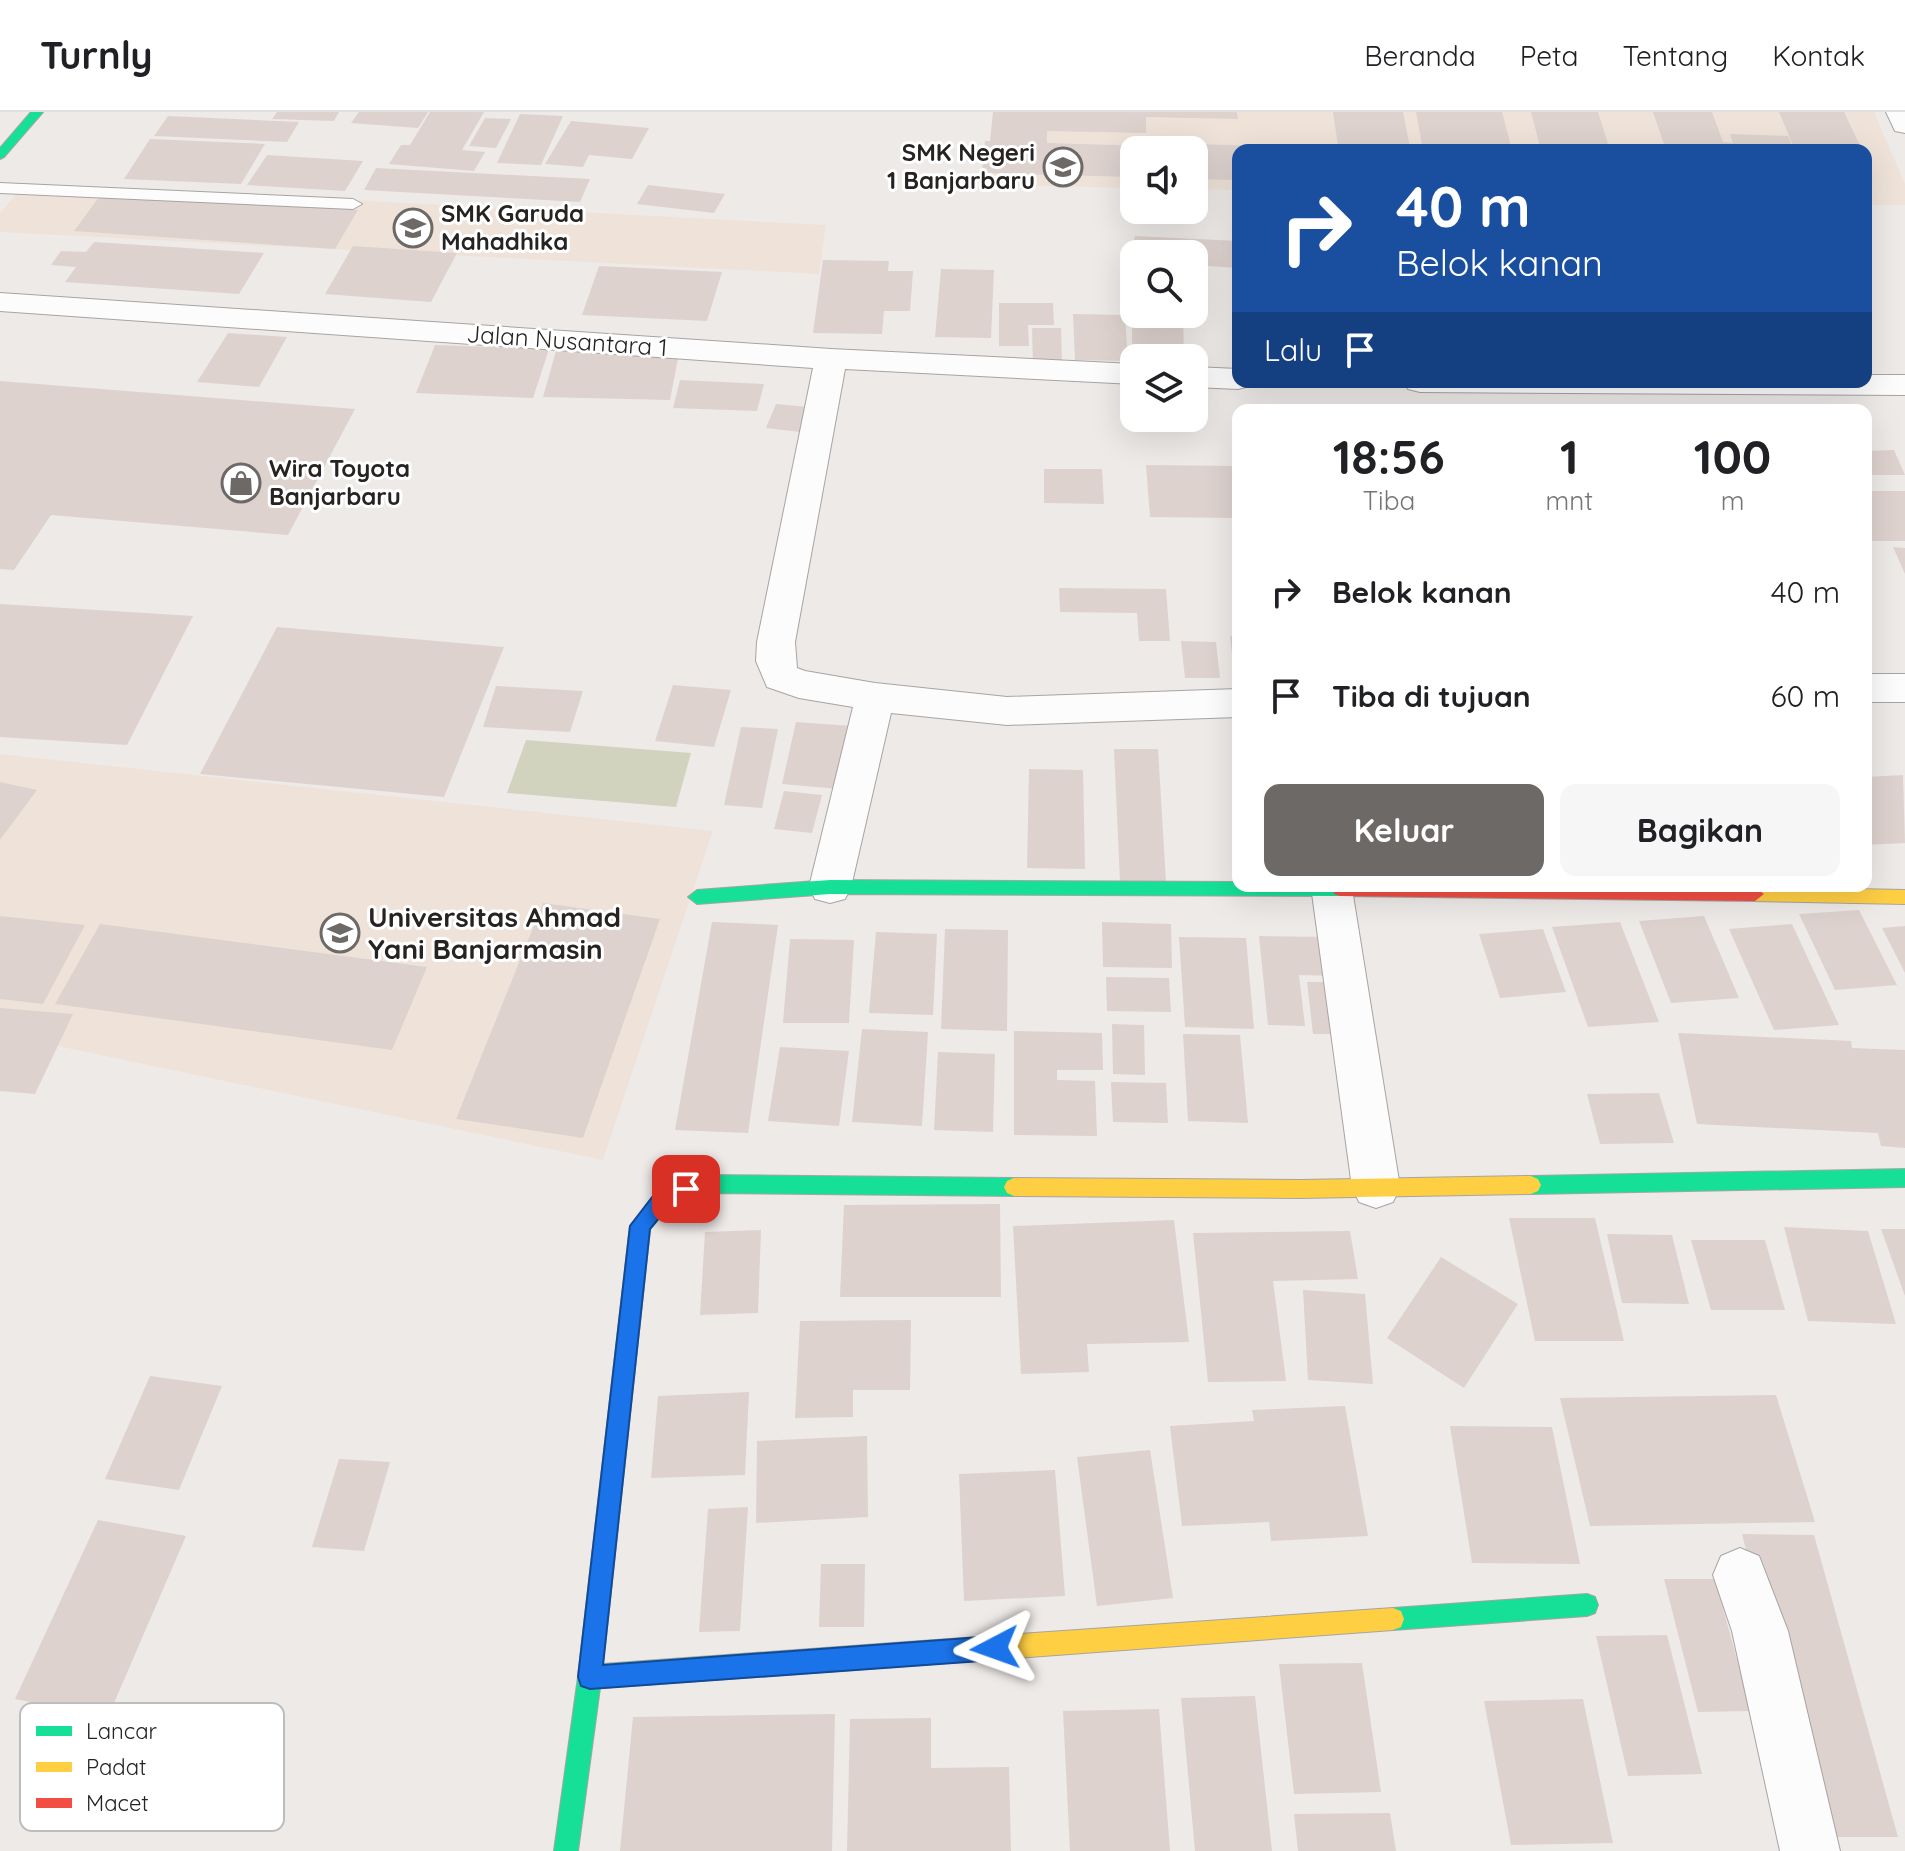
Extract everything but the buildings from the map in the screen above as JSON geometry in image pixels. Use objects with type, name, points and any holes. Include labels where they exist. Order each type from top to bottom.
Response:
[{"type":"main road","points":[[0,155],[37,112]]},
{"type":"main road","points":[[697,897],[830,887],[1232,889]]},
{"type":"main road","points":[[1546,892],[1905,897]]},
{"type":"main road","points":[[566,1851],[590,1677],[640,1226],[667,1194],[705,1184],[1376,1187],[1905,1178]]},
{"type":"main road","points":[[590,1677],[1587,1605]]},
{"type":"street","points":[[1900,112],[1905,125]]},
{"type":"street","name":"Jalan Nusantara 1","points":[[0,302],[831,359],[1120,373]]},
{"type":"street","points":[[831,359],[775,661],[781,677],[799,684],[875,697],[1007,711],[1232,703]]},
{"type":"street","points":[[1208,378],[1232,379]]},
{"type":"street","points":[[1872,385],[1905,385]]},
{"type":"street","points":[[1872,688],[1905,688]]},
{"type":"street","points":[[830,887],[875,697]]},
{"type":"street","points":[[1331,892],[1376,1187]]},
{"type":"street","points":[[1740,1575],[1764,1646],[1810,1851]]},
{"type":"lane","points":[[0,188],[353,204]]},
{"type":"shaded area","name":"SMK Negeri 1 Banjarbaru","points":[[996,112],[1874,112],[1905,184],[1905,205],[1872,205],[1872,144],[1232,144],[1232,190],[1208,189],[1208,136],[1120,136],[1120,188],[990,185]]},
{"type":"shaded area","name":"SMK Garuda Mahadhika","points":[[26,183],[826,225],[819,274],[0,232],[0,213]]},
{"type":"shaded area","name":"Universitas Ahmad Yani Banjarmasin","points":[[0,754],[713,831],[603,1160],[0,1034]]},
{"type":"green space","points":[[526,740],[691,753],[676,807],[507,793]]},
{"type":"traffic: fast","points":[[0,155],[37,112]]},
{"type":"traffic: fast","points":[[697,897],[830,887],[1232,889]]},
{"type":"traffic: fast","points":[[1531,1185],[1905,1178]]},
{"type":"traffic: fast","points":[[590,1677],[640,1226],[667,1194],[705,1184],[1014,1187]]},
{"type":"traffic: fast","points":[[1393,1619],[1587,1605]]},
{"type":"traffic: fast","points":[[566,1851],[590,1677],[907,1654]]},
{"type":"traffic: slow","points":[[1755,894],[1905,897]]},
{"type":"traffic: slow","points":[[1014,1187],[1300,1189],[1531,1185]]},
{"type":"traffic: slow","points":[[907,1654],[1393,1619]]},
{"type":"traffic: jam","points":[[1589,892],[1755,894]]},
{"type":"place","name":"SMK Negeri 1 Banjarbaru","points":[[1063,167]]},
{"type":"place","name":"SMK Garuda Mahadhika","points":[[413,228]]},
{"type":"place","name":"Wira Toyota Banjarbaru","points":[[241,483]]},
{"type":"place","name":"Universitas Ahmad Yani Banjarmasin","points":[[340,933]]},
{"type":"route","points":[[686,1189],[667,1194],[640,1226],[590,1677],[995,1648]]}]
